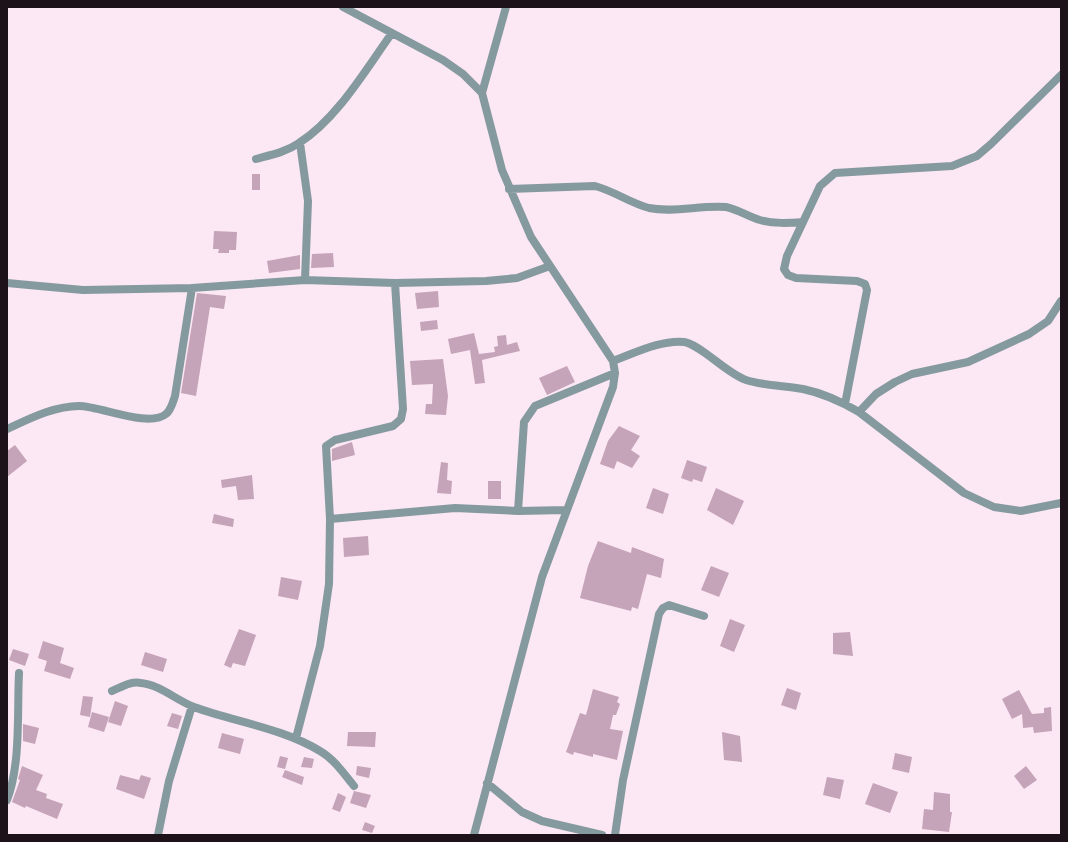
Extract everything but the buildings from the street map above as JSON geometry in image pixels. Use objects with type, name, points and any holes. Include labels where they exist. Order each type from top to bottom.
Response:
[{"type":"street","points":[[343,7],[443,60],[463,74],[482,92]]},
{"type":"street","points":[[474,835],[542,577],[613,386],[615,373],[613,360],[531,237],[508,189],[502,170],[482,92],[506,7]]},
{"type":"street","points":[[256,159],[284,151],[300,143],[335,110],[392,33]]},
{"type":"street","points":[[845,404],[868,290],[865,284],[857,281],[796,278],[788,275],[784,269],[787,256],[820,186],[835,173],[952,166],[978,156],[1061,75]]},
{"type":"street","points":[[300,143],[308,201],[305,280]]},
{"type":"street","points":[[508,189],[595,186],[604,188],[624,200],[649,208],[668,210],[727,208],[759,220],[773,223],[803,222]]},
{"type":"street","points":[[7,282],[83,290],[192,288],[305,280],[394,283],[516,278],[550,266]]},
{"type":"street","points":[[296,738],[320,646],[329,584],[330,519],[326,446],[335,440],[393,426],[401,419],[403,408],[394,283]]},
{"type":"street","points":[[7,429],[38,415],[64,407],[80,406],[145,419],[165,416],[170,409],[175,396],[192,288]]},
{"type":"street","points":[[859,412],[876,394],[895,382],[912,374],[968,362],[1029,334],[1048,321],[1061,301]]},
{"type":"street","points":[[613,360],[665,344],[685,342],[701,350],[725,369],[746,380],[805,390],[845,404],[859,412],[964,493],[994,507],[1021,511],[1061,503]]},
{"type":"street","points":[[518,511],[524,422],[530,412],[535,406],[615,373]]},
{"type":"street","points":[[330,519],[455,508],[518,511],[566,510]]},
{"type":"street","points":[[615,835],[623,780],[659,614],[663,608],[669,605],[704,616]]},
{"type":"street","points":[[7,800],[11,789],[15,768],[19,673]]},
{"type":"street","points":[[112,692],[130,683],[141,682],[192,706],[296,738],[322,751],[332,760],[354,786]]},
{"type":"street","points":[[158,835],[169,781],[192,706]]},
{"type":"street","points":[[487,783],[522,812],[542,821],[602,835]]}]
